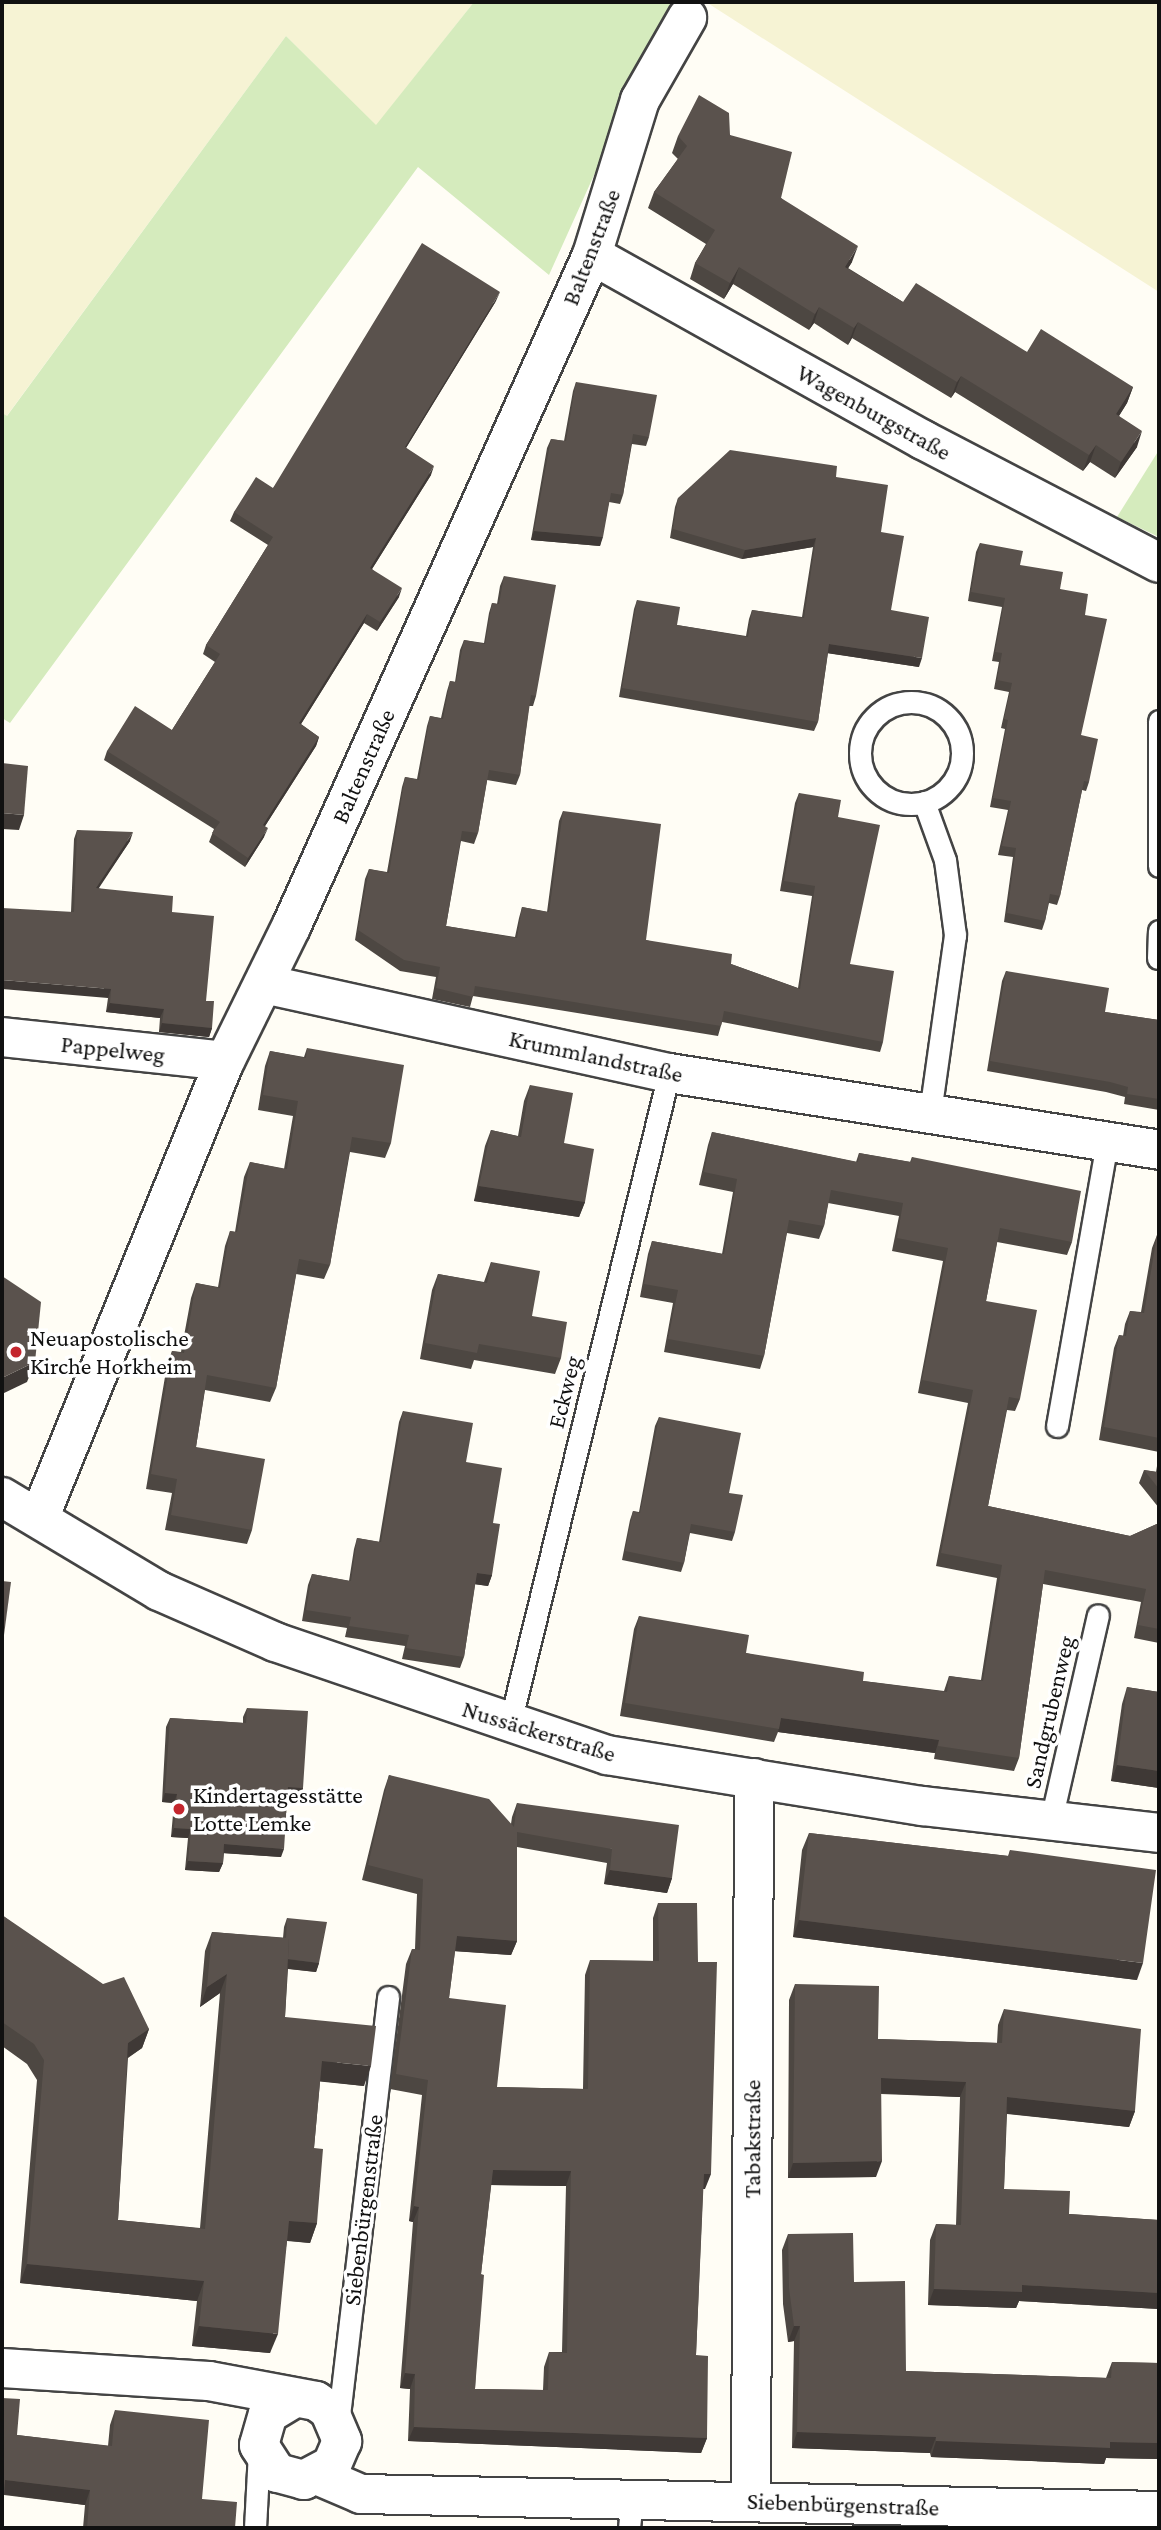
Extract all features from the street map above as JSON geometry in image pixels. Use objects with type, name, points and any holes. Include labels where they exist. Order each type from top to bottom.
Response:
[{"type":"street","name":"Baltenstraße","points":[[40,1517],[225,1061],[264,984],[592,255],[640,100],[688,18]]},
{"type":"street","name":"Wagenburgstraße","points":[[592,255],[923,440],[1159,562]]},
{"type":"street","name":"Krummlandstraße","points":[[264,984],[668,1073],[1159,1150]]},
{"type":"street","name":"Pappelweg","points":[[2,1037],[225,1061]]},
{"type":"street","name":"Nussäckerstraße","points":[[2,1497],[40,1517],[159,1591],[264,1637],[607,1755],[923,1806],[1159,1833]]},
{"type":"street","name":"Tabakstraße","points":[[751,2501],[754,1778]]},
{"type":"street","points":[[2,2368],[209,2381],[293,2399],[316,2401],[338,2424]]},
{"type":"street","points":[[259,2445],[268,2414],[293,2399]]},
{"type":"street","name":"Siebenbürgenstraße","points":[[259,2445],[278,2473],[304,2480],[318,2476],[339,2454],[338,2424]]},
{"type":"street","name":"Siebenbürgenstraße","points":[[318,2476],[361,2494],[631,2513],[751,2501],[1011,2519],[1159,2511]]},
{"type":"lane","points":[[899,703],[925,703],[945,714],[961,741],[961,764],[954,781],[924,802],[894,801],[874,789],[863,770],[859,753],[865,728],[877,714],[899,703]]},
{"type":"lane","points":[[1159,721],[1159,866]]},
{"type":"lane","points":[[924,802],[945,860],[955,935],[930,1112]]},
{"type":"lane","points":[[1158,958],[1159,932]]},
{"type":"lane","name":"Eckweg","points":[[510,1723],[668,1073]]},
{"type":"lane","points":[[1057,1426],[1107,1142]]},
{"type":"lane","name":"Sandgrubenweg","points":[[1051,1821],[1098,1615]]},
{"type":"lane","name":"Siebenbürgenstraße","points":[[338,2424],[388,1997]]},
{"type":"lane","points":[[255,2528],[259,2445]]},
{"type":"shaded area","points":[[2,2],[474,2],[376,126],[286,36],[6,417],[2,413]]},
{"type":"shaded area","points":[[706,2],[1159,2],[1159,292]]},
{"type":"green space","points":[[474,2],[684,2],[622,113],[549,275],[418,167],[10,723],[2,718],[2,413],[7,416],[286,36],[376,125]]},
{"type":"green space","points":[[1159,450],[1159,537],[1117,517]]},
{"type":"building","points":[[699,95],[729,113],[730,135],[792,152],[781,198],[858,246],[845,267],[903,302],[916,283],[1027,352],[1041,329],[1133,387],[1116,414],[1142,431],[1121,462],[1096,445],[1089,455],[961,376],[957,382],[858,322],[854,328],[819,307],[815,314],[739,267],[730,283],[695,263],[715,230],[654,192],[687,146],[678,136]]},
{"type":"building","points":[[422,243],[500,292],[405,447],[434,466],[370,568],[402,588],[380,622],[367,614],[299,723],[319,737],[263,825],[268,828],[248,858],[212,833],[220,822],[107,751],[135,706],[172,730],[220,654],[206,645],[273,537],[234,512],[256,477],[273,488]]},
{"type":"building","points":[[576,382],[657,395],[649,437],[633,434],[623,495],[611,493],[603,537],[534,531],[551,439],[566,441]]},
{"type":"building","points":[[730,450],[837,466],[836,477],[888,485],[881,532],[904,536],[891,610],[929,617],[922,658],[829,644],[818,722],[622,688],[637,600],[680,607],[677,625],[748,637],[752,610],[804,618],[816,538],[745,550],[673,529],[678,498]]},
{"type":"building","points":[[980,543],[1023,551],[1020,565],[1063,572],[1060,589],[1088,594],[1085,615],[1107,619],[1081,735],[1098,739],[1089,782],[1084,781],[1060,896],[1050,894],[1045,921],[1007,913],[1016,848],[1002,846],[1011,801],[993,798],[1012,683],[997,680],[1002,653],[995,652],[1005,598],[971,592]]},
{"type":"building","points":[[504,576],[556,585],[536,696],[531,695],[520,775],[489,770],[478,833],[462,831],[446,926],[517,938],[522,907],[549,912],[563,811],[661,824],[646,940],[732,954],[731,964],[800,989],[815,886],[784,881],[799,793],[841,800],[838,817],[880,825],[850,964],[894,971],[883,1042],[724,1011],[721,1026],[475,986],[473,997],[436,988],[440,967],[404,960],[358,930],[369,869],[389,873],[405,777],[419,780],[430,716],[443,719],[450,681],[456,682],[464,640],[485,644],[492,603],[499,604]]},
{"type":"building","points":[[2,763],[28,766],[24,815],[2,813]]},
{"type":"building","points":[[77,830],[133,832],[96,888],[173,896],[172,912],[214,916],[206,1001],[214,1001],[212,1028],[162,1023],[164,1009],[110,1003],[111,989],[2,980],[2,908],[74,912]]},
{"type":"building","points":[[1006,971],[1109,988],[1105,1012],[1159,1020],[1159,1099],[1127,1094],[1128,1087],[1110,1082],[990,1061]]},
{"type":"building","points":[[307,1048],[404,1065],[391,1143],[352,1137],[330,1265],[299,1259],[276,1388],[207,1375],[196,1447],[265,1459],[252,1530],[171,1515],[177,1479],[151,1474],[172,1351],[184,1353],[196,1283],[220,1288],[230,1231],[237,1232],[250,1162],[287,1169],[298,1101],[263,1095],[270,1051],[306,1058]]},
{"type":"building","points":[[530,1085],[573,1093],[564,1143],[594,1149],[585,1202],[479,1186],[491,1130],[521,1137]]},
{"type":"building","points":[[712,1132],[858,1162],[859,1153],[911,1162],[912,1157],[1081,1191],[1072,1242],[1000,1228],[986,1301],[1037,1310],[1020,1399],[1009,1397],[988,1506],[1130,1536],[1159,1523],[1159,1629],[1138,1625],[1146,1589],[1045,1570],[1019,1758],[938,1746],[939,1740],[781,1718],[779,1729],[625,1703],[639,1616],[749,1635],[746,1653],[864,1672],[863,1681],[947,1692],[949,1676],[983,1681],[1002,1565],[941,1553],[973,1390],[922,1380],[948,1248],[897,1238],[903,1203],[831,1190],[824,1226],[789,1220],[764,1356],[668,1339],[678,1290],[644,1284],[652,1241],[724,1254],[737,1179],[704,1172]]},
{"type":"building","points":[[1157,1235],[1159,1438],[1104,1427],[1119,1335],[1126,1336],[1130,1311],[1144,1313]]},
{"type":"building","points":[[491,1262],[540,1271],[532,1316],[567,1322],[561,1358],[479,1344],[477,1353],[425,1343],[438,1274],[487,1283]]},
{"type":"building","points":[[2,1276],[41,1302],[35,1362],[2,1378]]},
{"type":"building","points":[[403,1411],[473,1423],[466,1462],[502,1468],[493,1523],[500,1524],[492,1575],[477,1573],[464,1657],[406,1648],[409,1635],[349,1626],[351,1617],[306,1610],[312,1574],[351,1581],[357,1538],[381,1542]]},
{"type":"building","points":[[659,1417],[741,1433],[729,1493],[743,1495],[735,1532],[691,1524],[684,1563],[625,1551],[633,1511],[640,1513]]},
{"type":"building","points":[[1159,1465],[1159,1489],[1144,1470],[1158,1472]]},
{"type":"building","points":[[2,1581],[11,1582],[2,1650]]},
{"type":"building","points":[[1127,1687],[1159,1692],[1159,1771],[1117,1765]]},
{"type":"building","points":[[247,1708],[308,1711],[303,1788],[288,1787],[284,1849],[224,1844],[223,1863],[188,1861],[191,1829],[174,1828],[177,1794],[165,1793],[170,1718],[246,1723]]},
{"type":"building","points":[[389,1775],[489,1799],[514,1827],[517,1803],[679,1825],[672,1878],[610,1870],[612,1849],[517,1832],[517,1941],[457,1936],[449,1998],[506,2005],[497,2087],[588,2089],[590,1960],[659,1961],[658,1903],[697,1903],[698,1962],[717,1962],[711,2174],[704,2174],[696,2355],[708,2356],[707,2438],[414,2427],[415,2374],[405,2373],[419,2207],[414,2206],[428,2080],[396,2074],[412,1949],[420,1950],[423,1879],[368,1865]],"holes":[[[493,2170],[571,2171],[567,2353],[549,2352],[548,2390],[475,2389],[484,2275],[481,2274]]]},
{"type":"building","points":[[809,1833],[1009,1856],[1010,1850],[1156,1870],[1143,1963],[799,1920]]},
{"type":"building","points":[[2,1915],[103,1984],[124,1977],[149,2029],[128,2043],[118,2220],[205,2229],[227,1974],[207,1987],[212,1932],[289,1938],[285,2017],[376,2026],[371,2066],[322,2061],[314,2148],[323,2149],[317,2223],[289,2221],[278,2334],[199,2326],[204,2281],[27,2264],[44,2060],[34,2044],[2,2022]]},
{"type":"building","points":[[287,1918],[327,1922],[319,1963],[288,1959]]},
{"type":"building","points":[[795,1984],[879,1986],[878,2039],[1002,2043],[1004,2009],[1141,2029],[1135,2111],[1007,2097],[1004,2189],[1070,2191],[1069,2214],[1159,2220],[1159,2293],[1022,2285],[1022,2292],[934,2289],[936,2224],[961,2225],[966,2082],[881,2078],[882,2161],[793,2163]]},
{"type":"building","points":[[853,2233],[854,2282],[905,2281],[906,2371],[1111,2378],[1112,2362],[1159,2363],[1159,2443],[1110,2442],[1110,2448],[936,2441],[936,2437],[797,2432],[800,2326],[794,2326],[789,2288],[788,2234]]},
{"type":"building","points":[[2,2398],[20,2399],[17,2435],[112,2446],[115,2410],[209,2420],[202,2499],[237,2502],[235,2528],[87,2528],[90,2490],[5,2480],[2,2528]]},
{"type":"place","name":"Neuapostolische Kirche Horkheim","points":[[16,1352]]},
{"type":"place","name":"Kindertagesstätte Lotte Lemke","points":[[179,1809]]}]
